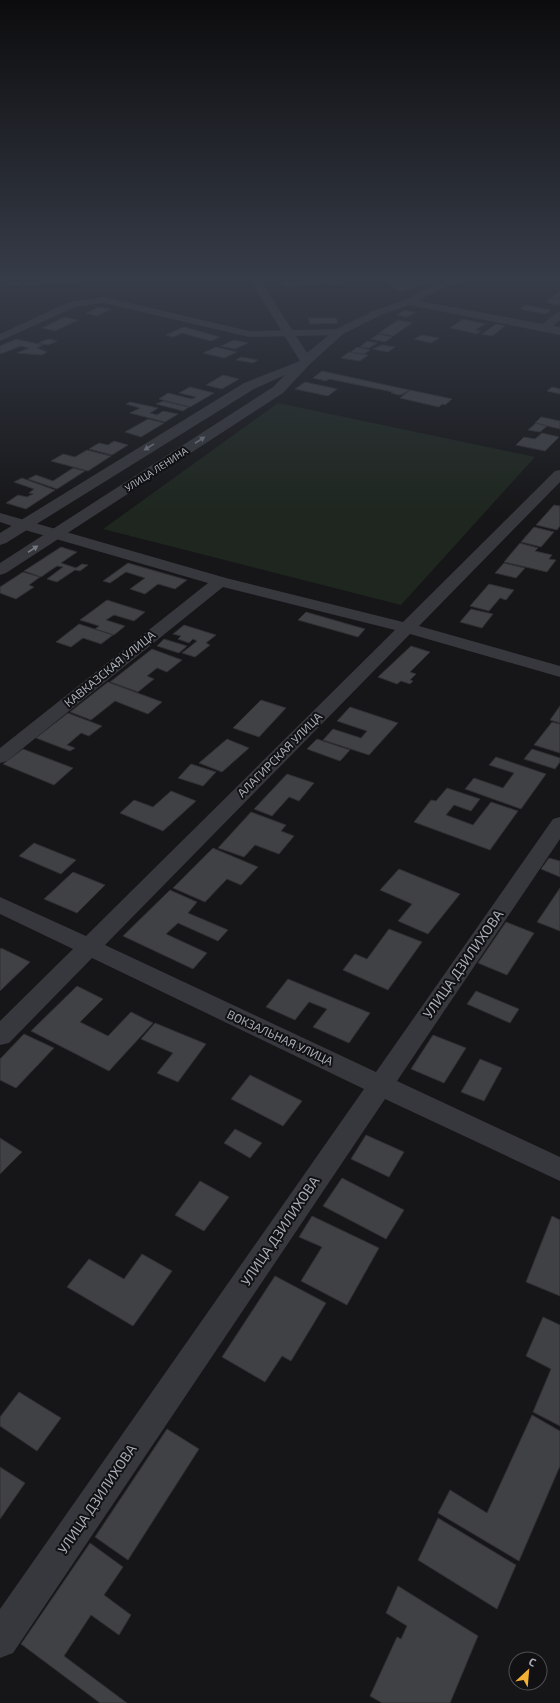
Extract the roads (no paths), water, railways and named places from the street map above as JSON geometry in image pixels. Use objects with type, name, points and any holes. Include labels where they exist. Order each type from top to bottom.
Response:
[{"type":"street","points":[[304,357],[306,361]]},
{"type":"street","name":"УЛИЦА ЛЕНИНА","points":[[0,570],[278,390],[310,357]]},
{"type":"street","name":"УЛИЦА ЛЕНИНА","points":[[0,540],[249,386],[306,361]]},
{"type":"street","name":"АЛАГИРСКАЯ УЛИЦА","points":[[0,1036],[560,474]]},
{"type":"street","points":[[0,517],[23,525],[220,581],[408,628],[560,672]]},
{"type":"street","name":"КАВКАЗСКАЯ УЛИЦА","points":[[0,757],[220,581]]},
{"type":"street","name":"УЛИЦА ДЗИЛИХОВА","points":[[0,1640],[560,824]]},
{"type":"street","name":"ВОКЗАЛЬНАЯ УЛИЦА","points":[[0,905],[560,1170]]}]
